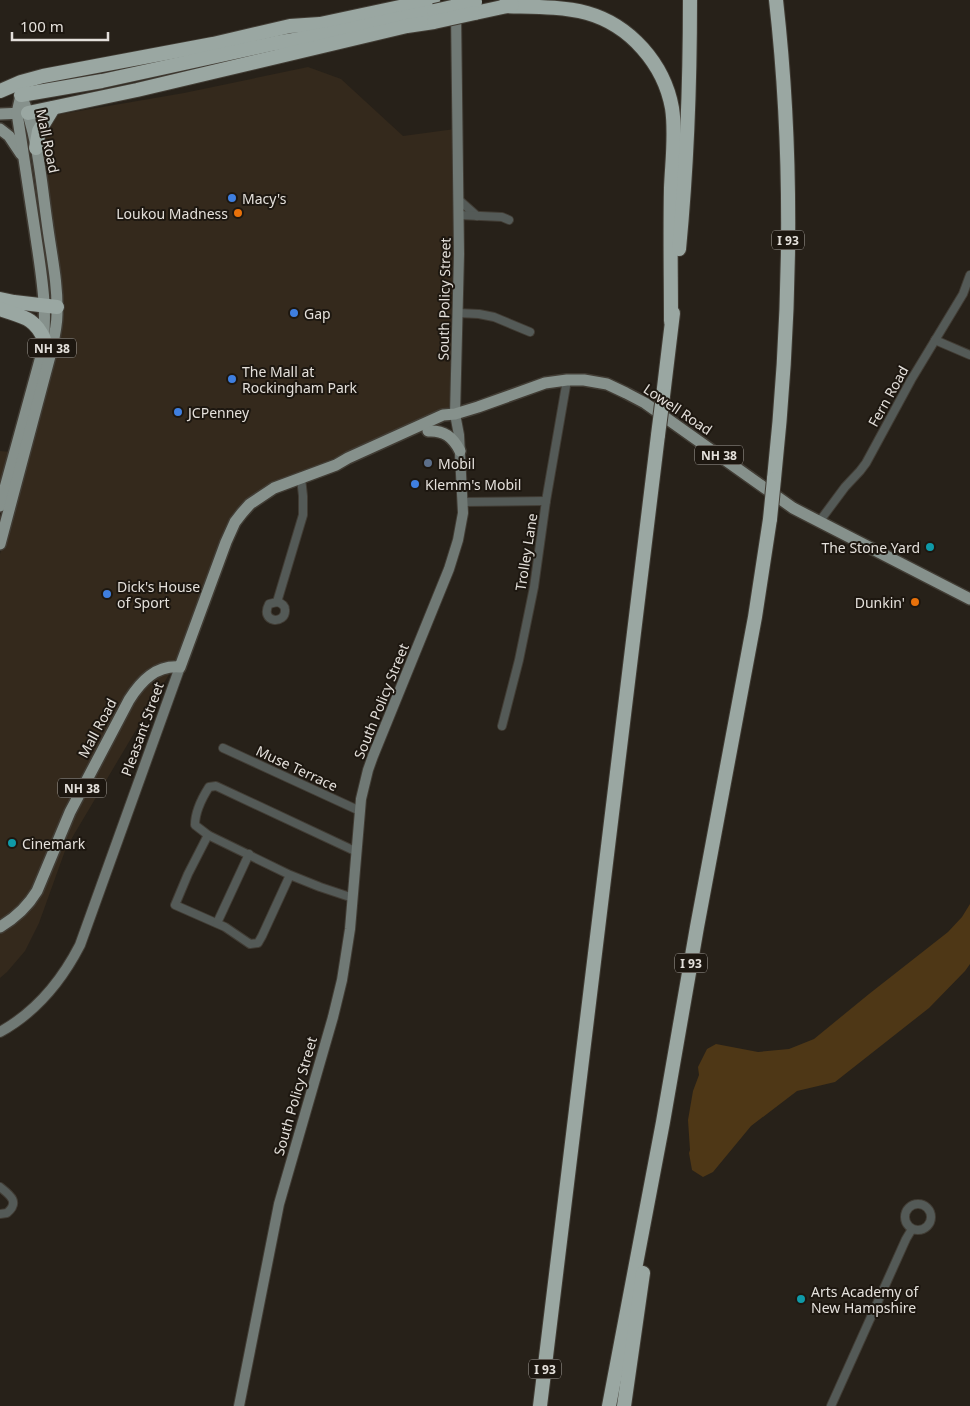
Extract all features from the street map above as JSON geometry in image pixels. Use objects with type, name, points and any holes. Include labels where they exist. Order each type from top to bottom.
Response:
[{"type":"highway","points":[[504,6],[532,0]]},
{"type":"highway","name":"I 93","points":[[540,1406],[672,321],[686,164],[690,0]]},
{"type":"highway","name":"I 93","points":[[609,1406],[755,617],[770,519],[782,410],[788,279],[788,189],[783,77],[776,0]]},
{"type":"highway","points":[[0,91],[21,82],[43,76],[213,44],[290,26],[478,5],[550,8],[588,13],[625,32],[638,43],[660,72],[669,97],[673,122],[671,188],[672,321]]},
{"type":"highway","points":[[21,95],[102,81],[433,11]]},
{"type":"highway","points":[[23,113],[119,94],[407,26],[433,11]]},
{"type":"highway","points":[[276,43],[320,24]]},
{"type":"highway","points":[[36,148],[39,131],[53,108]]},
{"type":"highway","points":[[0,298],[14,302],[51,307]]},
{"type":"highway","points":[[0,309],[31,320],[44,339]]},
{"type":"highway","points":[[624,1406],[663,1122]]},
{"type":"main road","points":[[0,96],[21,95]]},
{"type":"main road","name":"Mall Road","points":[[0,544],[55,334],[24,160],[21,95]]},
{"type":"main road","points":[[0,114],[23,113]]},
{"type":"main road","name":"Mall Road","points":[[0,506],[36,374],[56,289],[36,148],[30,126],[23,113]]},
{"type":"main road","points":[[0,129],[10,136],[24,160]]},
{"type":"main road","name":"Lowell Road","points":[[455,414],[545,383],[567,380],[597,382],[612,386],[645,403],[781,500],[819,522],[889,556],[970,599]]},
{"type":"main road","name":"Pleasant Street","points":[[336,465],[349,465],[428,431],[446,422],[455,414]]},
{"type":"main road","name":"Pleasant Street","points":[[180,667],[226,542],[235,522],[250,504],[274,488],[336,465],[443,415],[455,414]]},
{"type":"main road","points":[[428,431],[434,430],[448,434],[460,451]]},
{"type":"main road","name":"Mall Road","points":[[0,927],[20,913],[37,891],[70,812],[124,708],[137,687],[147,677],[160,670],[170,666],[180,667]]},
{"type":"street","name":"South Policy Street","points":[[239,1406],[279,1204],[338,995],[347,951],[360,811],[368,770],[456,548],[461,524],[463,502],[458,427],[455,414],[459,215],[456,0]]},
{"type":"street","points":[[459,200],[476,216]]},
{"type":"street","points":[[459,215],[502,217],[510,220]]},
{"type":"street","name":"Fern Road","points":[[819,522],[866,462],[935,340],[966,296],[970,275]]},
{"type":"street","points":[[458,313],[494,317],[530,332]]},
{"type":"street","points":[[935,340],[970,355]]},
{"type":"street","name":"Trolley Lane","points":[[502,726],[519,660],[534,587],[546,501],[567,380]]},
{"type":"street","points":[[277,602],[303,515],[301,478]]},
{"type":"street","points":[[463,502],[546,501]]},
{"type":"street","name":"Pleasant Street","points":[[0,1032],[26,1016],[47,995],[73,958],[85,931],[180,667]]},
{"type":"street","name":"Muse Terrace","points":[[223,748],[360,811]]},
{"type":"street","points":[[353,898],[290,874],[208,835],[195,825],[195,818],[204,795],[209,788],[216,786],[357,852]]},
{"type":"street","points":[[208,835],[175,905],[217,923],[250,944],[258,943],[269,923],[290,874]]},
{"type":"street","points":[[217,923],[249,854]]},
{"type":"street","points":[[0,1187],[9,1194],[13,1202],[13,1206],[7,1213],[0,1214]]},
{"type":"street","points":[[832,1406],[912,1229]]},
{"type":"shaded area","name":"The Mall at Rockingham Park","points":[[308,67],[341,79],[403,136],[455,129],[450,407],[262,490],[241,507],[225,529],[177,661],[66,848],[39,923],[25,951],[0,978],[0,554],[63,323],[63,303],[43,166],[44,136],[56,115],[184,93]]},
{"type":"shaded area","points":[[0,451],[11,452],[0,495]]},
{"type":"shaded area","points":[[970,904],[970,964],[929,1008],[835,1082],[797,1091],[751,1126],[713,1172],[703,1177],[692,1170],[689,1153],[688,1120],[693,1091],[699,1075],[698,1067],[707,1049],[716,1044],[758,1052],[789,1049],[814,1039],[948,932],[962,917]]},
{"type":"place","name":"Macy's","points":[[232,198]]},
{"type":"place","name":"Loukou Madness","points":[[238,213]]},
{"type":"place","name":"Gap","points":[[294,313]]},
{"type":"place","name":"The Mall at Rockingham Park","points":[[232,379]]},
{"type":"place","name":"JCPenney","points":[[178,412]]},
{"type":"place","name":"Mobil","points":[[428,463]]},
{"type":"place","name":"Klemm's Mobil","points":[[415,484]]},
{"type":"place","name":"The Stone Yard","points":[[930,547]]},
{"type":"place","name":"Dick's House of Sport","points":[[107,594]]},
{"type":"place","name":"Dunkin'","points":[[915,602]]},
{"type":"place","name":"Cinemark","points":[[12,843]]},
{"type":"place","name":"Arts Academy of New Hampshire","points":[[801,1299]]}]
